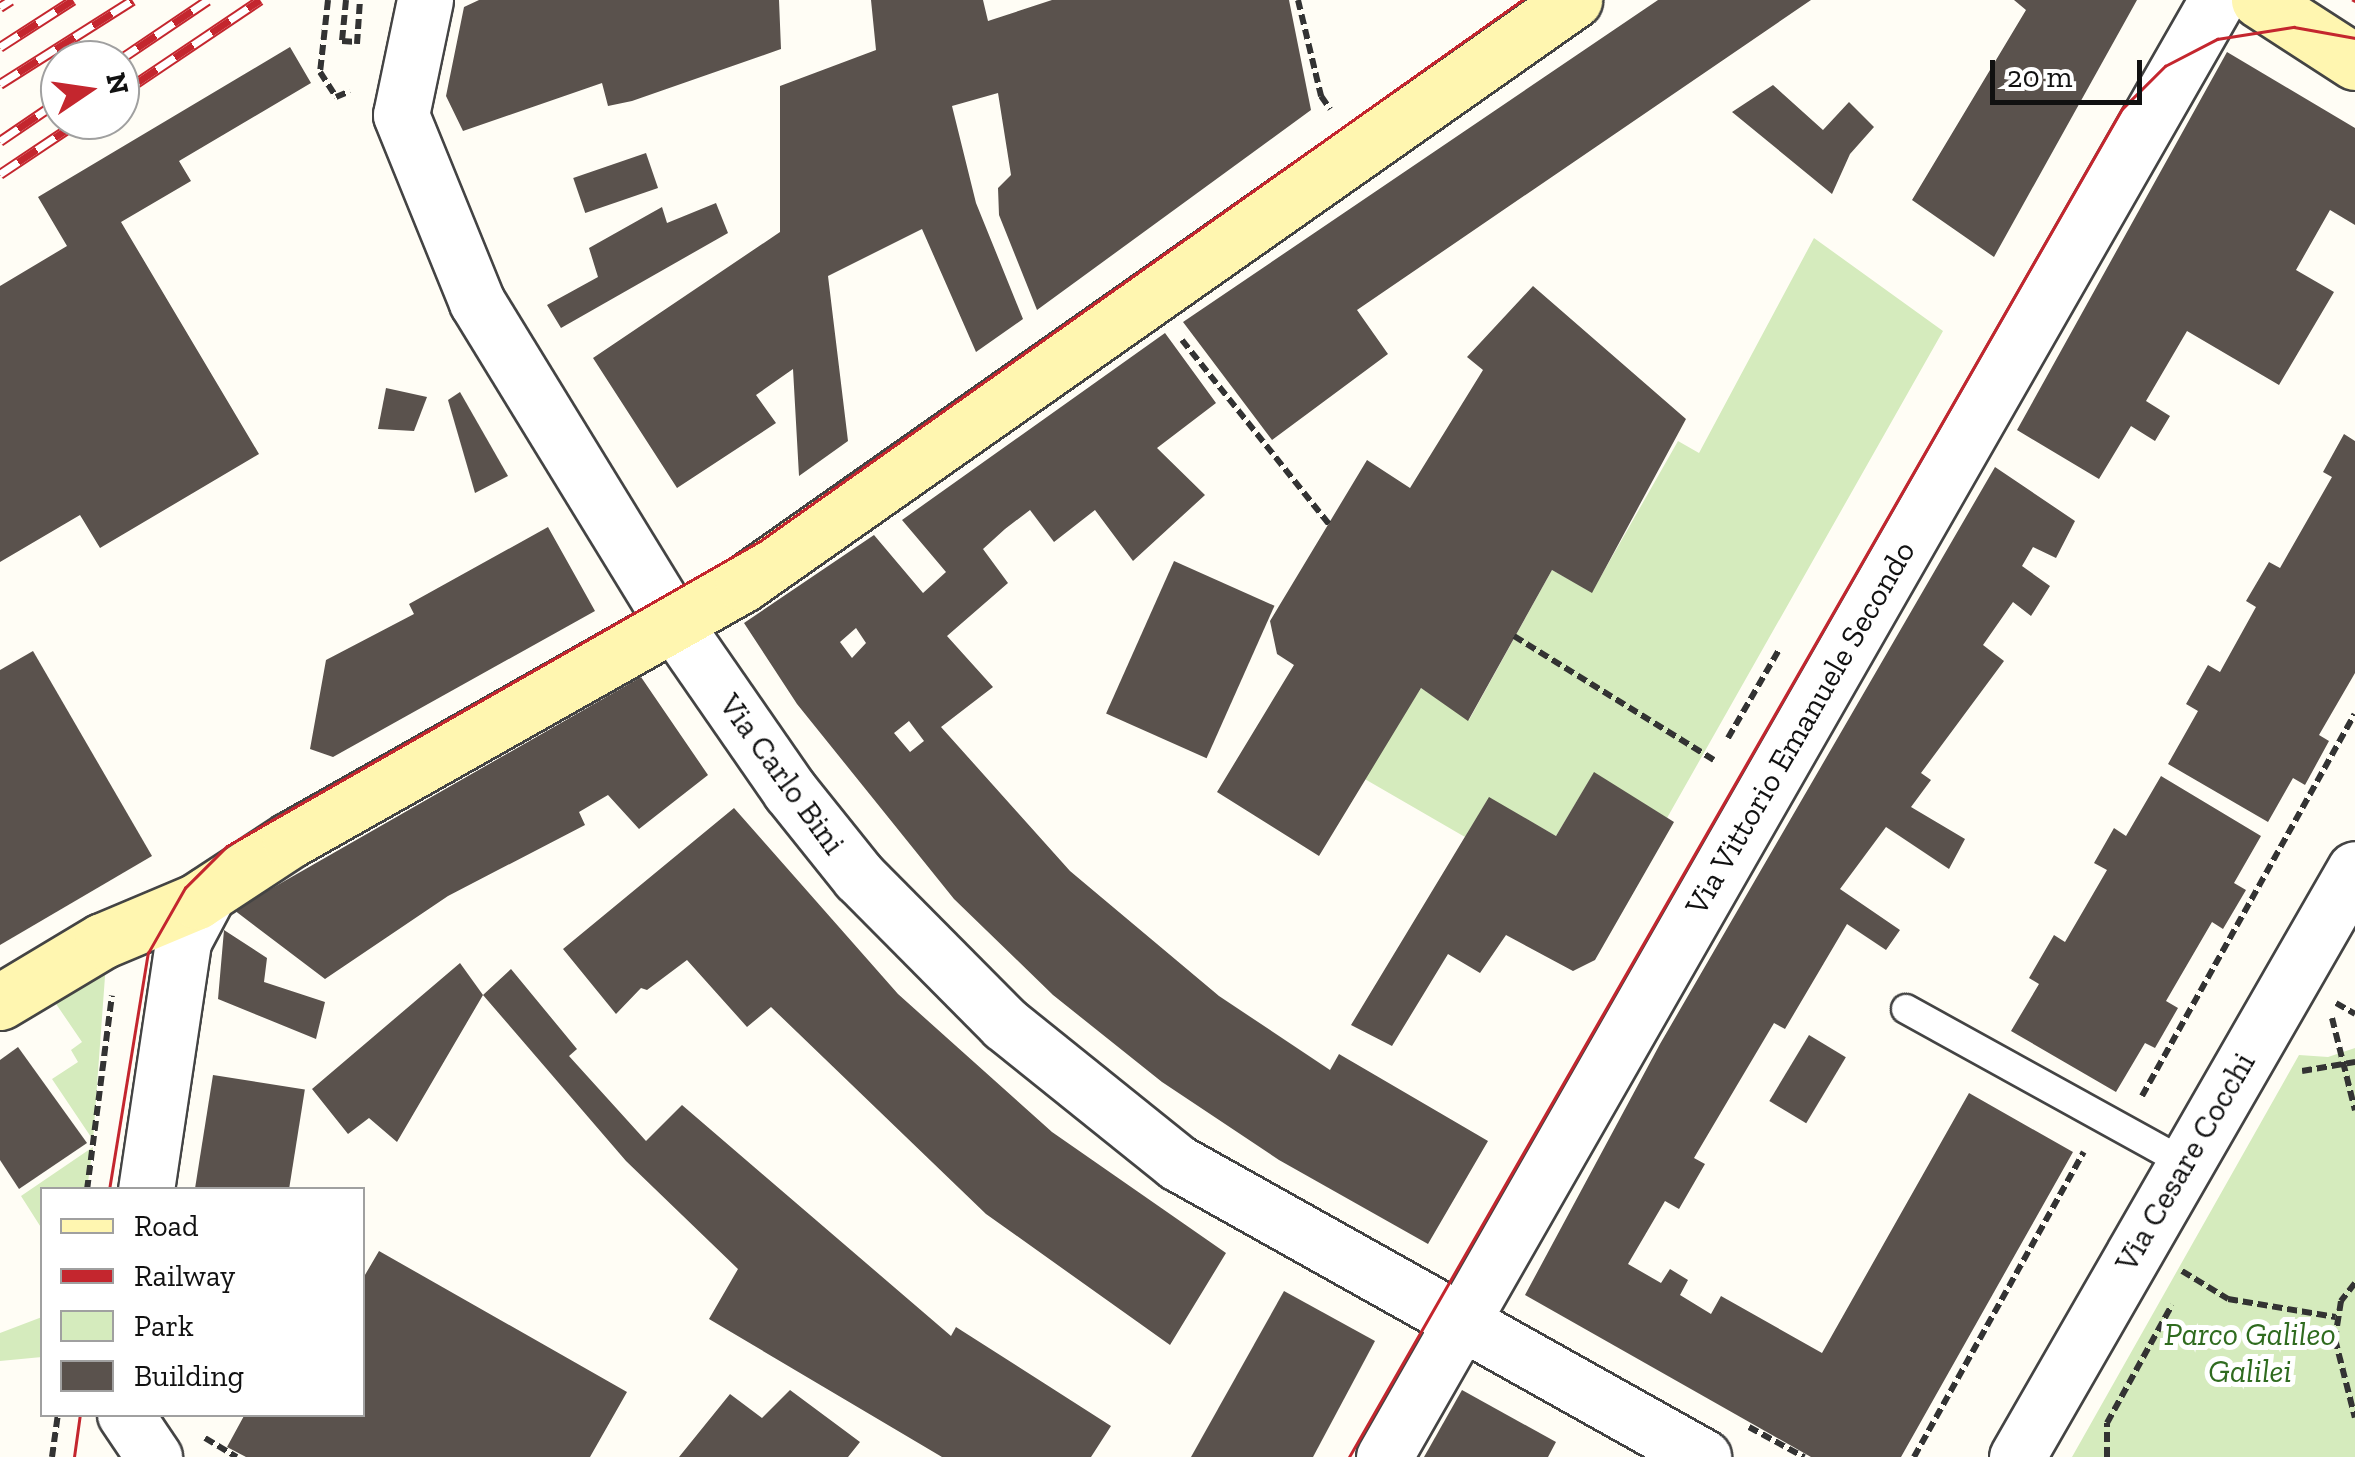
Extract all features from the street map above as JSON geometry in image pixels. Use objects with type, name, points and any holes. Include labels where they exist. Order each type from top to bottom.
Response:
[{"type":"street","name":"Via Carlo Bini","points":[[424,0],[401,115],[442,230],[477,302],[676,624],[820,831],[1005,1024],[1178,1162],[1702,1457]]},
{"type":"street","points":[[0,1002],[91,946],[208,894],[290,840],[676,624],[1574,0]]},
{"type":"street","name":"Via Vittorio Emanuele Secondo","points":[[1384,1457],[2217,0]]},
{"type":"street","points":[[2258,0],[2355,62]]},
{"type":"street","name":"Via Cesare Cocchi","points":[[2017,1457],[2184,1163],[2340,929],[2355,869]]},
{"type":"street","points":[[146,1187],[183,941],[208,894]]},
{"type":"street","points":[[128,1417],[154,1457]]},
{"type":"lane","points":[[1906,1009],[2184,1163]]},
{"type":"path","points":[[328,0],[320,72],[343,98],[353,76]]},
{"type":"path","points":[[346,0],[342,40],[357,42]]},
{"type":"path","points":[[355,59],[360,0]]},
{"type":"path","points":[[1298,0],[1320,96],[1334,114]]},
{"type":"path","points":[[1173,328],[1329,524]]},
{"type":"path","points":[[1514,636],[1714,760]]},
{"type":"path","points":[[87,1187],[113,987]]},
{"type":"path","points":[[2326,998],[2355,1110]]},
{"type":"path","points":[[2294,1085],[2304,1068],[2355,1062]]},
{"type":"path","points":[[2136,1246],[2228,1299],[2336,1317]]},
{"type":"path","points":[[2107,1457],[2115,1406],[2198,1257]]},
{"type":"path","points":[[2355,1283],[2336,1317],[2338,1367],[2355,1418]]},
{"type":"path","points":[[52,1457],[58,1417]]},
{"type":"green space","points":[[1814,238],[1943,331],[1667,818],[1594,773],[1556,836],[1489,798],[1465,837],[1363,778],[1421,688],[1469,720],[1552,570],[1592,592],[1678,441],[1699,453]]},
{"type":"green space","points":[[106,963],[93,1140],[52,1079],[78,1062],[71,1050],[82,1042],[52,998]]},
{"type":"green space","name":"Parco Galileo Galilei","points":[[2355,1048],[2355,1457],[2072,1457],[2299,1055],[2328,1057]]},
{"type":"green space","points":[[93,1147],[87,1187],[40,1187],[40,1226],[21,1196]]},
{"type":"green space","points":[[40,1318],[40,1357],[0,1361],[0,1333]]},
{"type":"building","points":[[479,0],[779,0],[781,49],[632,101],[608,106],[602,83],[463,131],[446,96],[464,7]]},
{"type":"building","points":[[871,0],[983,0],[988,21],[1052,0],[1289,0],[1311,110],[1037,310],[999,215],[998,188],[1011,175],[998,93],[952,106],[976,203],[1023,319],[976,352],[922,229],[828,276],[848,441],[799,476],[793,369],[756,395],[776,423],[677,488],[593,358],[780,232],[780,86],[876,50]]},
{"type":"building","points":[[1658,0],[1811,0],[1357,310],[1388,354],[1272,440],[1183,322]]},
{"type":"building","points":[[2014,0],[2137,0],[1994,257],[1912,200],[2026,10]]},
{"type":"building","points":[[290,47],[311,83],[179,161],[191,181],[121,222],[259,454],[100,548],[80,515],[0,562],[0,286],[67,246],[38,197],[134,140],[140,140],[140,136]]},
{"type":"building","points":[[2227,52],[2355,128],[2355,225],[2330,210],[2296,270],[2334,292],[2279,385],[2187,331],[2146,401],[2170,416],[2155,441],[2131,426],[2099,479],[2017,430]]},
{"type":"building","points":[[1773,85],[1823,130],[1849,102],[1874,127],[1850,154],[1832,194],[1732,112]]},
{"type":"building","points":[[646,153],[658,188],[585,213],[573,178]]},
{"type":"building","points":[[716,203],[728,233],[561,328],[547,305],[598,277],[589,248],[662,207],[667,223]]},
{"type":"building","points":[[1533,286],[1686,419],[1592,593],[1552,570],[1468,721],[1421,688],[1319,856],[1217,792],[1294,665],[1277,654],[1270,621],[1367,460],[1410,488],[1483,370],[1467,357]]},
{"type":"building","points":[[1165,333],[1216,403],[1157,448],[1205,495],[1133,561],[1095,510],[1054,542],[1030,510],[983,549],[1008,583],[947,636],[993,687],[941,727],[1070,871],[1219,996],[1330,1070],[1339,1054],[1488,1141],[1428,1244],[1279,1160],[1162,1082],[1053,995],[954,899],[797,704],[744,623],[874,535],[923,593],[946,572],[902,520]],"holes":[[[856,628],[866,643],[852,658],[840,642]],[[909,721],[924,741],[910,752],[894,733]]]},
{"type":"building","points":[[386,388],[427,397],[414,431],[378,429]]},
{"type":"building","points":[[460,392],[508,476],[475,493],[448,400]]},
{"type":"building","points":[[2344,434],[2355,441],[2355,673],[2319,735],[2329,741],[2305,785],[2293,778],[2268,822],[2168,764],[2198,711],[2186,704],[2208,665],[2220,672],[2256,607],[2246,601],[2269,562],[2280,568],[2332,477],[2323,472]]},
{"type":"building","points":[[1995,467],[2075,521],[2056,558],[2033,547],[2022,566],[2050,586],[2031,616],[2013,602],[1983,645],[2004,661],[1921,773],[1931,780],[1911,807],[1965,839],[1949,869],[1886,827],[1840,889],[1900,930],[1886,950],[1847,924],[1785,1029],[1774,1023],[1694,1158],[1705,1164],[1679,1209],[1665,1201],[1628,1264],[1661,1283],[1670,1269],[1688,1280],[1680,1295],[1711,1314],[1721,1296],[1822,1353],[1969,1093],[2073,1152],[1901,1457],[1811,1457],[1525,1295],[1660,1044]]},
{"type":"building","points":[[548,527],[595,611],[333,757],[310,749],[326,660],[414,614],[409,604]]},
{"type":"building","points":[[1174,561],[1274,606],[1207,758],[1106,714]]},
{"type":"building","points":[[33,651],[152,856],[0,945],[0,670]]},
{"type":"building","points":[[641,677],[708,775],[639,829],[608,795],[579,812],[585,825],[448,896],[325,979],[234,910]]},
{"type":"building","points":[[1594,772],[1674,822],[1595,960],[1573,971],[1506,935],[1480,973],[1448,954],[1392,1046],[1351,1025],[1489,797],[1556,836]]},
{"type":"building","points":[[2161,776],[2261,836],[2234,883],[2246,890],[2223,929],[2212,922],[2166,1001],[2178,1008],[2155,1048],[2145,1043],[2116,1092],[2011,1031],[2039,984],[2029,978],[2054,935],[2065,942],[2107,870],[2094,863],[2114,828],[2126,836]]},
{"type":"building","points":[[734,808],[898,994],[1052,1132],[1226,1253],[1170,1345],[986,1214],[771,1007],[747,1027],[687,960],[647,990],[641,988],[616,1014],[563,949]]},
{"type":"building","points":[[224,930],[267,958],[264,982],[325,1002],[316,1039],[218,999]]},
{"type":"building","points":[[460,963],[483,995],[397,1142],[369,1118],[348,1134],[312,1089]]},
{"type":"building","points":[[511,969],[577,1049],[569,1056],[646,1141],[682,1105],[951,1336],[956,1327],[1111,1426],[1091,1457],[942,1457],[709,1319],[738,1269],[626,1161],[483,995]]},
{"type":"building","points":[[1809,1035],[1846,1057],[1806,1123],[1769,1101]]},
{"type":"building","points":[[18,1047],[87,1143],[19,1189],[0,1160],[0,1060]]},
{"type":"building","points":[[213,1075],[305,1090],[289,1187],[195,1187]]},
{"type":"building","points":[[379,1251],[627,1392],[590,1457],[246,1457],[227,1447],[243,1417],[365,1417],[365,1275]]},
{"type":"building","points":[[1284,1291],[1375,1341],[1313,1457],[1191,1457]]},
{"type":"building","points":[[790,1390],[860,1442],[848,1457],[679,1457],[730,1394],[762,1418]]},
{"type":"building","points":[[1462,1390],[1556,1442],[1548,1457],[1424,1457]]},
{"type":"tram line","points":[[109,1187],[148,953],[185,888],[227,846],[760,541],[1522,0]]},
{"type":"tram line","points":[[1349,1457],[2122,109],[2165,66],[2217,39],[2294,27],[2355,38]]},
{"type":"tram line","points":[[74,1457],[80,1417]]},
{"type":"railway","points":[[0,7],[11,0]]},
{"type":"railway","points":[[0,47],[73,0]]},
{"type":"railway","points":[[0,84],[133,0]]},
{"type":"railway","points":[[140,46],[208,0]]},
{"type":"railway","points":[[140,81],[260,0]]},
{"type":"railway","points":[[0,141],[40,114]]},
{"type":"railway","points":[[0,174],[51,140]]}]
